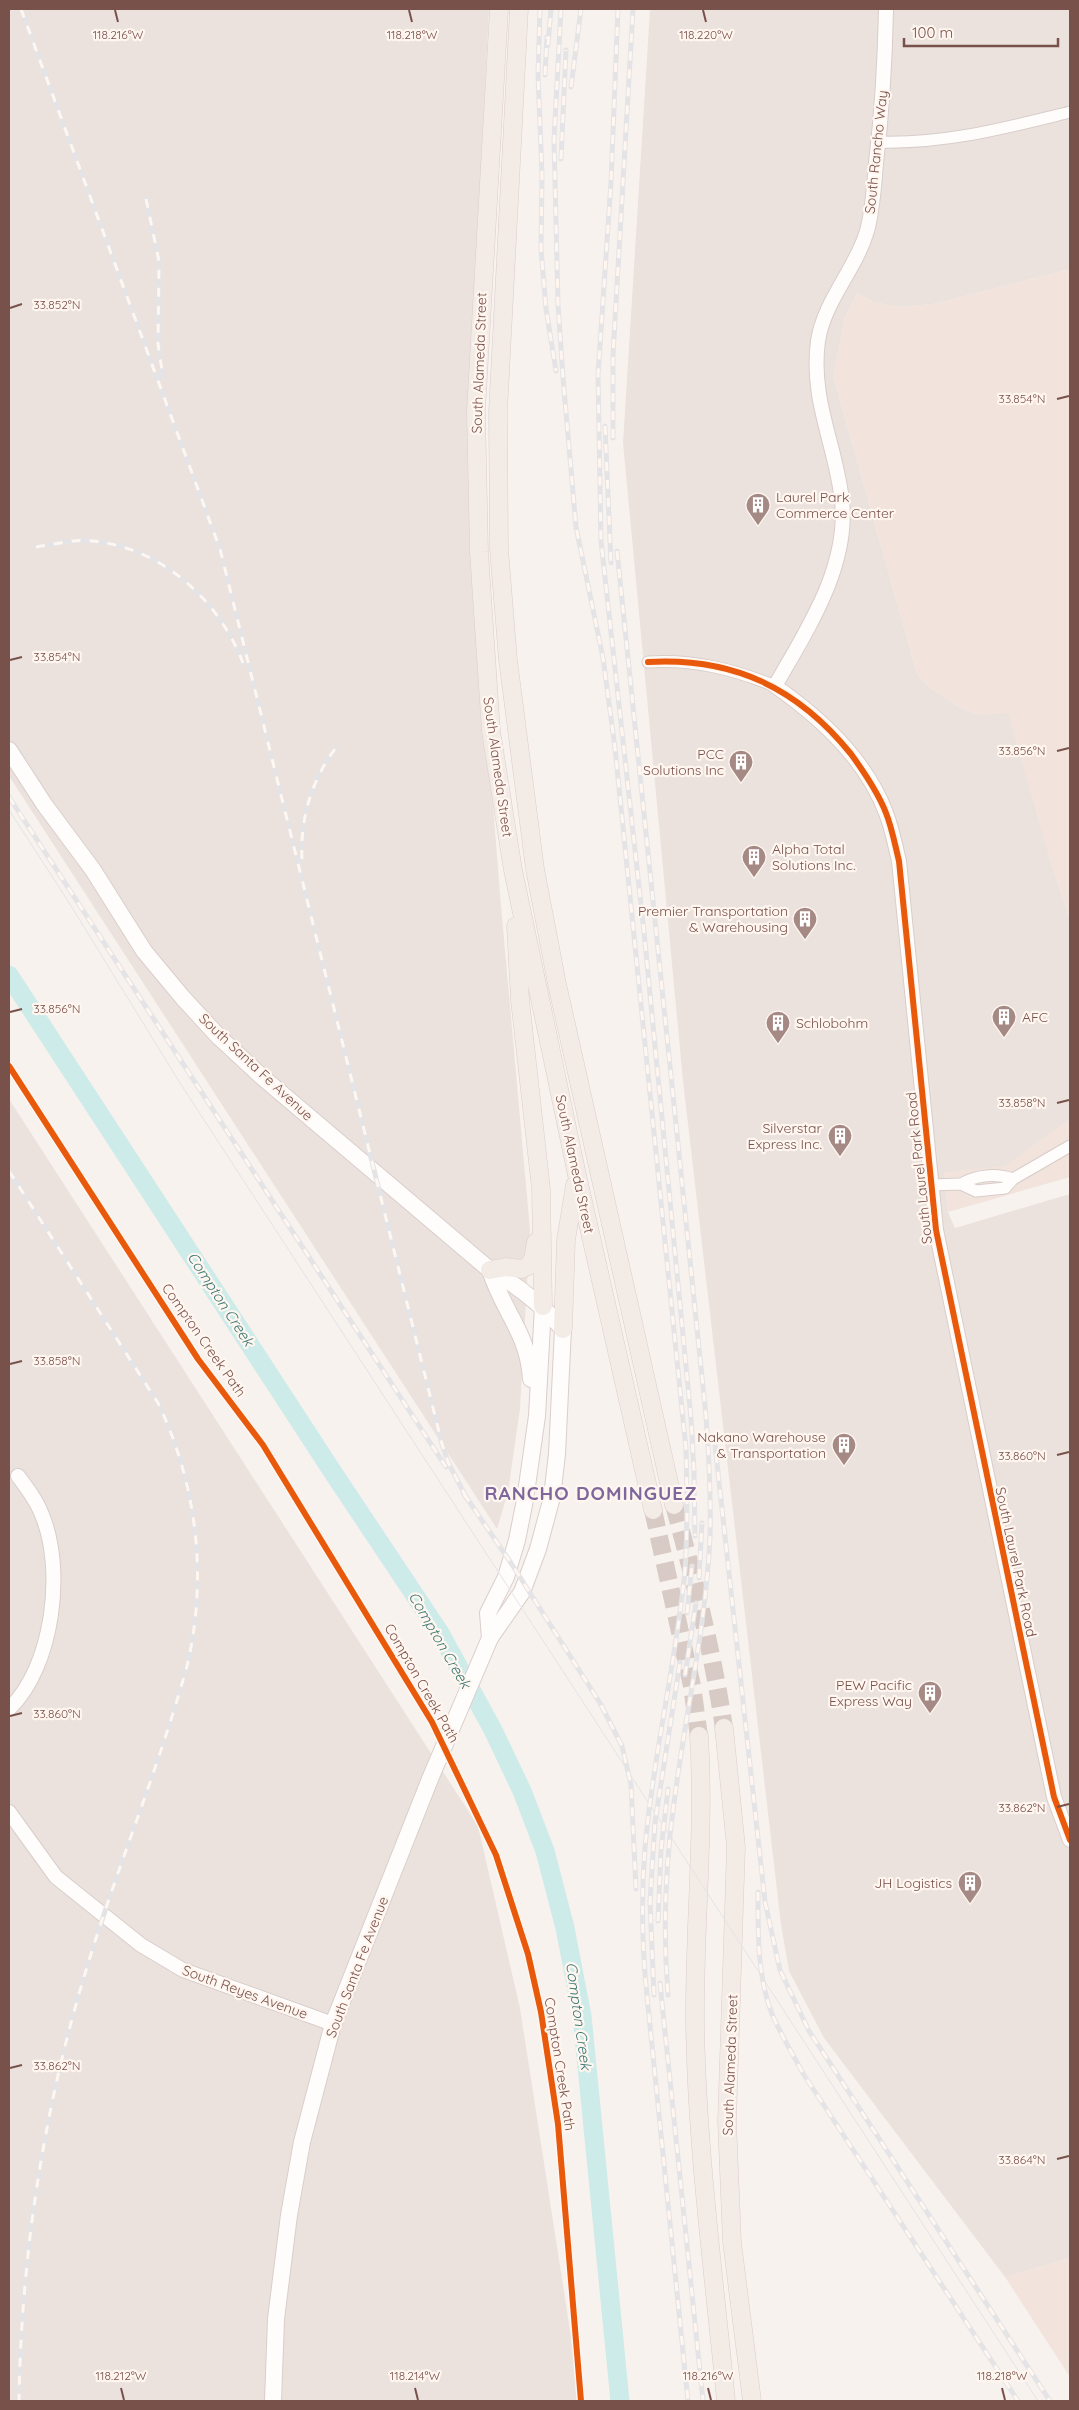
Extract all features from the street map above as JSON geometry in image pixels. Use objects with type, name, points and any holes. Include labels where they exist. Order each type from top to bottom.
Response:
[{"type":"main road","name":"South Alameda Street","points":[[499,9],[476,419],[479,552],[491,731],[513,870],[577,1175],[653,1510]]},
{"type":"main road","name":"South Alameda Street","points":[[519,9],[498,412],[500,549],[508,660],[535,869],[557,984],[674,1505]]},
{"type":"main road","name":"South Santa Fe Avenue","points":[[9,750],[44,804],[94,870],[144,951],[219,1037],[262,1076],[490,1270],[514,1283],[543,1306],[563,1329],[558,1454],[550,1504],[538,1549],[522,1592],[490,1638],[444,1745],[333,2024],[302,2142],[289,2215],[276,2319],[272,2401]]},
{"type":"main road","points":[[513,870],[520,1000],[541,1189],[543,1306]]},
{"type":"main road","points":[[563,1329],[566,1240],[577,1175],[591,1131]]},
{"type":"main road","points":[[537,1416],[526,1347],[511,1314],[498,1294],[490,1270],[506,1267],[522,1269],[528,1266],[533,1259],[541,1189]]},
{"type":"main road","name":"South Santa Fe Avenue","points":[[490,1638],[488,1613],[506,1578],[517,1540],[525,1500],[537,1416],[543,1306]]},
{"type":"main road","points":[[525,1500],[550,1504]]},
{"type":"main road","name":"South Alameda Street","points":[[724,1728],[736,1847],[728,2121],[732,2242],[752,2401]]},
{"type":"main road","name":"South Alameda Street","points":[[699,1736],[702,1823],[695,2022],[697,2115],[726,2401]]},
{"type":"street","name":"South Rancho Way","points":[[775,686],[815,613],[838,552],[843,528],[842,501],[819,402],[816,368],[818,340],[827,314],[867,231],[872,206],[878,142],[886,48],[886,9]]},
{"type":"street","points":[[878,142],[915,143],[978,135],[1070,112]]},
{"type":"street","name":"South Laurel Park Road","points":[[648,662],[689,662],[730,670],[775,686],[798,702],[833,732],[864,772],[886,813],[899,861],[936,1230],[1054,1797],[1070,1840]]},
{"type":"street","points":[[931,1185],[961,1184],[971,1178],[982,1177],[1004,1176],[1013,1179],[1070,1146]]},
{"type":"street","points":[[9,1709],[26,1690],[32,1678],[46,1637],[53,1593],[53,1568],[48,1531],[42,1514],[18,1476]]},
{"type":"street","name":"South Reyes Avenue","points":[[9,1812],[56,1877],[141,1945],[183,1970],[333,2024]]},
{"type":"shaded area","points":[[9,9],[489,9],[474,307],[469,500],[500,894],[530,1230],[520,1409],[508,1492],[497,1529],[9,776]]},
{"type":"shaded area","points":[[650,9],[1070,9],[1070,269],[933,304],[899,307],[874,302],[857,293],[845,317],[833,376],[917,674],[930,688],[960,708],[979,715],[1008,713],[1048,854],[1070,919],[1070,1119],[1005,1166],[944,1172],[948,1212],[955,1228],[1070,1194],[1070,2258],[1005,2277],[824,2038],[789,1971],[781,1925],[683,1081],[623,443]]},
{"type":"shaded area","points":[[1070,269],[1070,919],[1048,854],[979,715],[960,708],[930,688],[917,674],[833,376],[845,317],[857,293],[874,302],[899,307],[933,304]]},
{"type":"shaded area","points":[[9,1099],[478,1826],[520,2008],[581,2401],[9,2401]]},
{"type":"shaded area","points":[[1070,1119],[1070,1177],[948,1212],[944,1171],[1005,1165]]},
{"type":"shaded area","points":[[1070,2258],[1070,2377],[1005,2277]]},
{"type":"waterway","name":"Compton Creek","points":[[9,975],[334,1474],[440,1633],[493,1730],[522,1791],[545,1851],[565,1928],[582,2016],[620,2401]]},
{"type":"tunnel","points":[[674,1505],[702,1616],[724,1728]]},
{"type":"tunnel","points":[[653,1510],[692,1686],[699,1736]]},
{"type":"tram line","points":[[9,810],[68,901],[180,1083],[1038,2401]]},
{"type":"railway","points":[[21,9],[220,549],[442,1444],[448,1462],[467,1499]]},
{"type":"railway","points":[[540,9],[538,74],[542,175],[541,249],[546,309],[556,371]]},
{"type":"railway","points":[[548,45],[551,9]]},
{"type":"railway","points":[[561,9],[554,140],[558,304],[563,378],[576,527],[603,658],[615,748],[686,1449],[687,1525],[685,1570],[645,1848],[643,1941],[645,1978],[688,2401]]},
{"type":"railway","points":[[571,87],[581,9]]},
{"type":"railway","points":[[618,9],[611,182],[598,375],[601,541],[644,932],[691,1418],[695,1536]]},
{"type":"railway","points":[[613,438],[613,355],[633,9]]},
{"type":"railway","points":[[545,75],[547,37]]},
{"type":"railway","points":[[561,159],[566,50]]},
{"type":"railway","points":[[146,199],[159,261],[158,344],[163,377]]},
{"type":"railway","points":[[605,426],[611,563]]},
{"type":"railway","points":[[36,547],[72,541],[93,541],[118,546],[142,554],[164,566],[185,581],[219,618],[243,663]]},
{"type":"railway","points":[[617,551],[706,1416],[710,1476],[708,1571],[669,1851],[665,1923],[668,1995]]},
{"type":"railway","points":[[302,859],[303,830],[309,801],[319,774],[335,749]]},
{"type":"railway","points":[[9,797],[446,1467]]},
{"type":"railway","points":[[9,1171],[158,1403],[182,1466],[190,1499],[197,1565],[197,1599],[187,1666],[163,1744],[96,1938],[57,2081],[46,2133],[30,2240],[24,2294],[19,2401]]},
{"type":"railway","points":[[714,1436],[765,1902],[780,1970],[809,2031],[1050,2401]]},
{"type":"railway","points":[[464,1494],[511,1563],[600,1703],[622,1746],[631,1785],[636,1889]]},
{"type":"railway","points":[[699,1578],[702,1523]]},
{"type":"railway","points":[[687,1613],[692,1566]]},
{"type":"railway","points":[[685,1675],[696,1603]]},
{"type":"railway","points":[[654,1995],[650,1902],[655,1822],[680,1662]]},
{"type":"railway","points":[[658,1921],[661,1850],[668,1789]]},
{"type":"railway","points":[[758,1892],[758,1938],[763,1984],[779,2030],[804,2075],[1018,2401]]},
{"type":"railway","points":[[660,1983],[703,2401]]},
{"type":"cycle path","points":[[648,662],[679,662],[708,665],[761,681],[786,695],[809,711],[831,731],[866,775],[883,805],[892,831],[899,861],[936,1230],[1054,1797],[1070,1840]]},
{"type":"cycle path","name":"Compton Creek Path","points":[[9,1066],[198,1359],[263,1445],[432,1722],[496,1855],[528,1954],[541,2012],[558,2124],[581,2401]]},
{"type":"place","name":"Laurel Park Commerce Center","points":[[758,526]]},
{"type":"place","name":"PCC Solutions Inc","points":[[741,783]]},
{"type":"place","name":"Alpha Total Solutions Inc.","points":[[754,878]]},
{"type":"place","name":"Premier Transportation & Warehousing","points":[[805,940]]},
{"type":"place","name":"AFC","points":[[1004,1038]]},
{"type":"place","name":"Schlobohm","points":[[778,1044]]},
{"type":"place","name":"Silverstar Express Inc.","points":[[840,1157]]},
{"type":"place","name":"Nakano Warehouse & Transportation","points":[[844,1466]]},
{"type":"place","name":"PEW Pacific Express Way","points":[[930,1714]]},
{"type":"place","name":"JH Logistics","points":[[970,1904]]},
{"type":"district","name":"RANCHO DOMINGUEZ","points":[[591,1493]]}]
